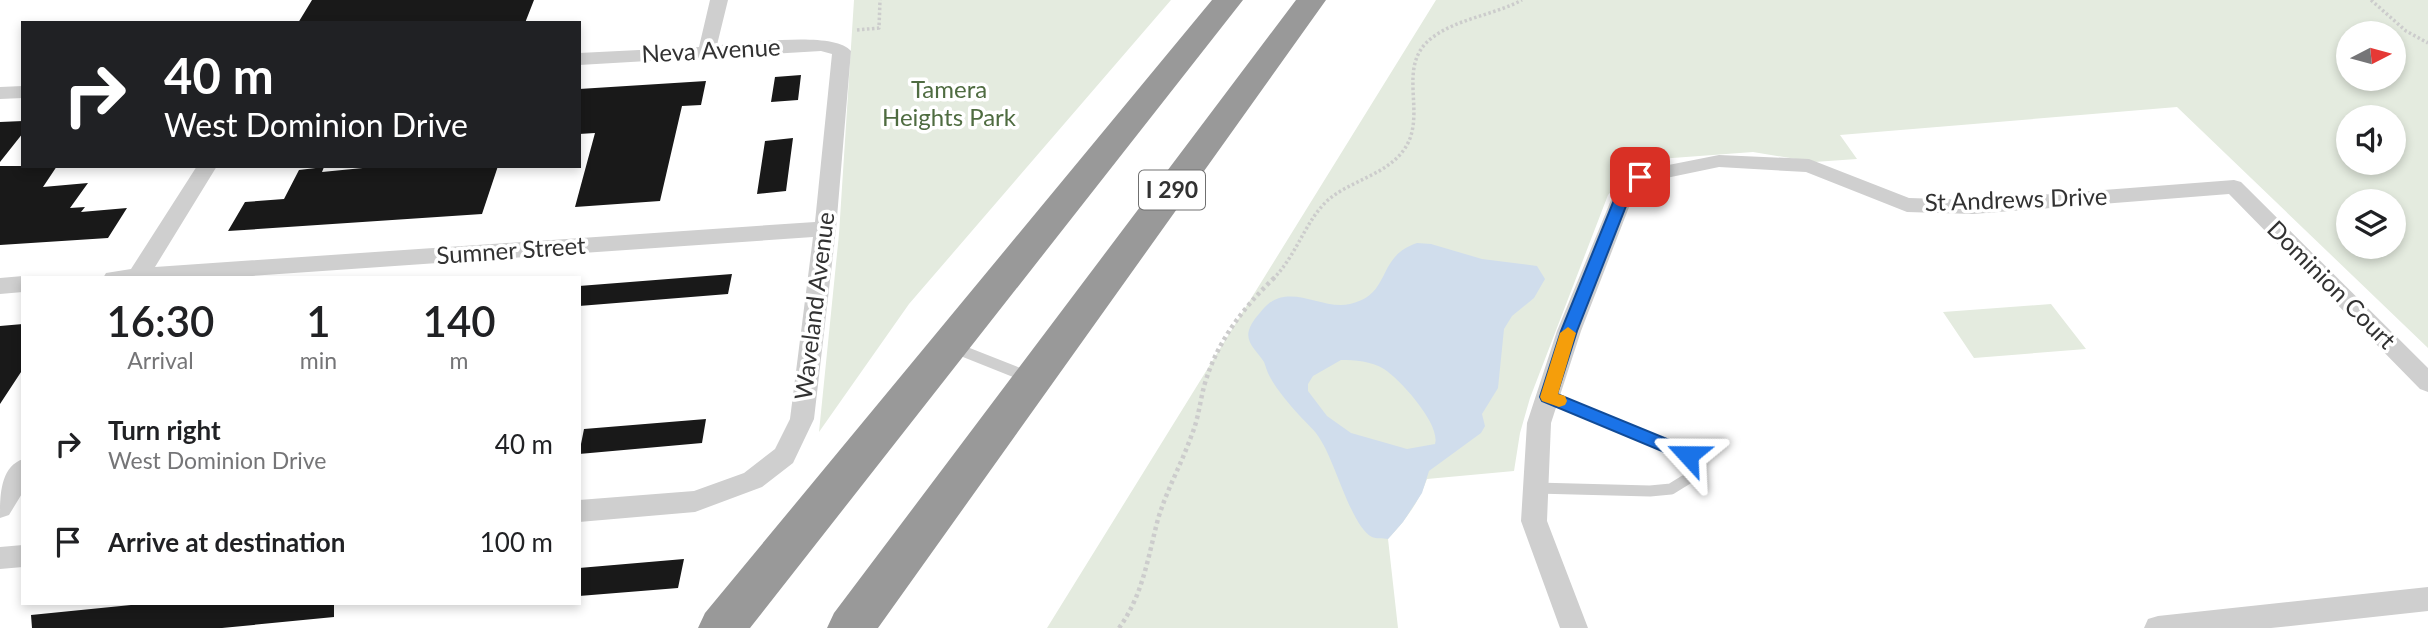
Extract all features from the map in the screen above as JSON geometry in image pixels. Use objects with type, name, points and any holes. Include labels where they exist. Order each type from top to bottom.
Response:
[{"type":"highway","points":[[722,628],[1228,0]]},
{"type":"highway","name":"I 290","points":[[851,628],[1311,0]]},
{"type":"street","points":[[707,51],[719,0]]},
{"type":"street","name":"Neva Avenue","points":[[581,59],[822,45],[842,51]]},
{"type":"street","name":"Waveland Avenue","points":[[581,511],[695,501],[753,481],[784,456],[802,419],[825,229],[842,51]]},
{"type":"street","points":[[0,93],[21,92]]},
{"type":"street","name":"St Andrews Drive","points":[[1548,397],[1569,331],[1621,200],[1640,177],[1720,161],[1809,166],[1907,205],[1973,207],[2234,187]]},
{"type":"street","points":[[139,276],[206,168]]},
{"type":"street","name":"Dominion Court","points":[[2234,187],[2428,383]]},
{"type":"street","name":"Sumner Street","points":[[152,276],[825,229]]},
{"type":"street","points":[[0,286],[21,284]]},
{"type":"street","points":[[1548,397],[1539,423],[1534,521],[1574,628]]},
{"type":"street","points":[[0,507],[21,472]]},
{"type":"street","points":[[0,558],[21,556]]},
{"type":"street","points":[[2172,627],[2428,599]]},
{"type":"lane","points":[[949,346],[1033,379]]},
{"type":"lane","points":[[1536,488],[1650,491],[1671,489],[1692,476],[1688,455],[1548,397]]},
{"type":"path","points":[[857,30],[879,28],[880,0]]},
{"type":"path","points":[[1119,628],[1133,603],[1148,562],[1163,505],[1198,418],[1205,380],[1228,330],[1243,309],[1287,263],[1325,202],[1344,188],[1398,158],[1406,148],[1412,136],[1414,69],[1422,47],[1441,32],[1490,15],[1522,0]]},
{"type":"path","points":[[2371,0],[2406,31],[2428,43]]},
{"type":"green space","name":"Tamera Heights Park","points":[[854,0],[1171,0],[909,304],[819,432],[839,234]]},
{"type":"green space","points":[[1436,0],[2428,0],[2428,348],[2177,107],[1840,135],[1857,159],[1814,162],[1753,152],[1659,159],[1629,172],[1608,195],[1530,398],[1520,433],[1514,471],[1427,479],[1411,511],[1388,539],[1398,628],[1047,628]]},
{"type":"green space","points":[[2051,304],[2086,349],[1974,358],[1943,312]]},
{"type":"water","points":[[1417,243],[1431,244],[1482,259],[1537,266],[1545,279],[1534,298],[1512,316],[1504,329],[1498,388],[1482,414],[1485,426],[1481,433],[1429,471],[1422,493],[1388,539],[1372,537],[1364,531],[1350,507],[1326,449],[1276,387],[1248,335],[1252,324],[1274,300],[1295,297],[1339,305],[1364,299],[1373,292],[1395,257]],"holes":[[[1341,360],[1379,366],[1400,383],[1426,415],[1432,426],[1435,444],[1407,449],[1351,433],[1327,416],[1308,391],[1308,384],[1313,376]]]},
{"type":"building","points":[[312,0],[534,0],[526,21],[299,21]]},
{"type":"building","points":[[801,75],[798,100],[771,102],[775,77]]},
{"type":"building","points":[[706,81],[701,105],[682,106],[660,201],[575,207],[595,133],[581,134],[581,89]]},
{"type":"building","points":[[21,121],[21,136],[0,162],[0,122]]},
{"type":"building","points":[[793,138],[786,191],[757,194],[765,141]]},
{"type":"building","points":[[0,166],[56,168],[43,187],[88,183],[70,208],[85,207],[81,212],[127,208],[108,238],[0,245]]},
{"type":"building","points":[[324,168],[322,172],[363,168],[497,168],[482,214],[228,231],[245,202],[284,199],[299,170]]},
{"type":"building","points":[[732,274],[728,294],[581,306],[581,286]]},
{"type":"building","points":[[21,324],[21,372],[0,404],[0,326]]},
{"type":"building","points":[[706,419],[702,443],[581,454],[584,429]]},
{"type":"building","points":[[684,559],[678,588],[581,596],[581,568]]},
{"type":"building","points":[[131,605],[334,605],[334,617],[222,628],[32,628],[31,615]]},
{"type":"slow traffic","points":[[1559,401],[1548,397],[1568,333]]},
{"type":"route","points":[[1640,177],[1621,200],[1569,331],[1548,397],[1614,422],[1688,455]]}]
